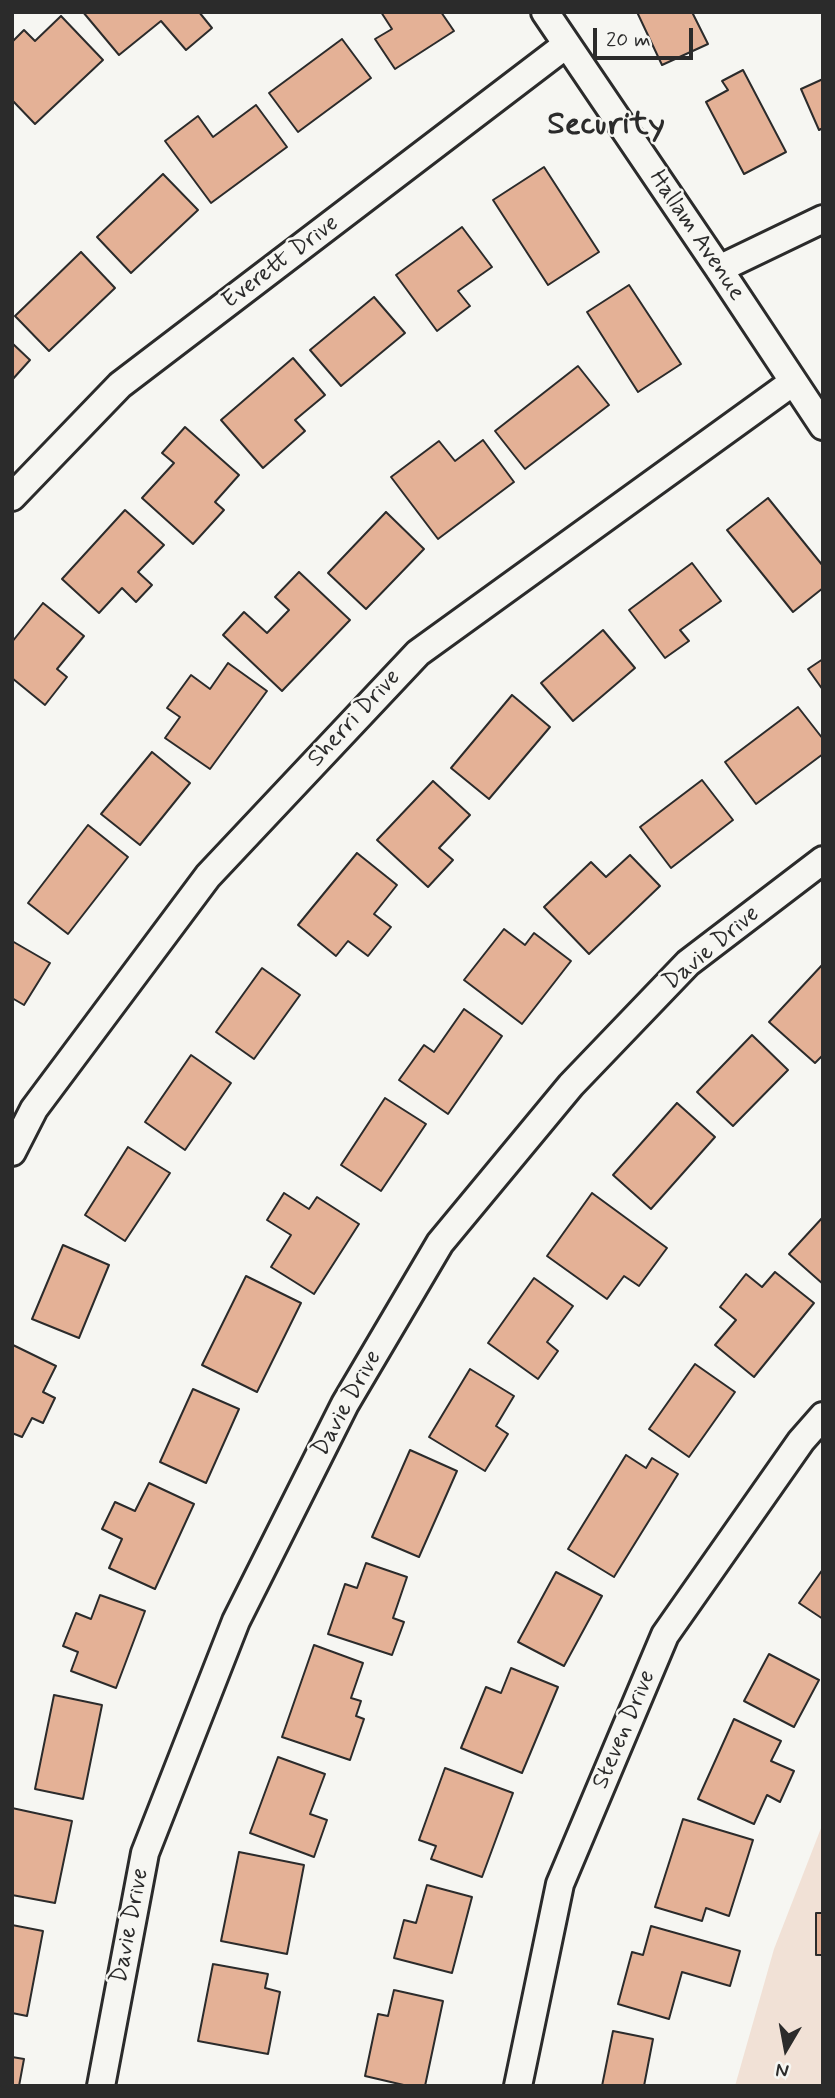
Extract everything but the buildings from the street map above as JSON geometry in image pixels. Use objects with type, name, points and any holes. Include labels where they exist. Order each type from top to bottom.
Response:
[{"type":"street","name":"Hallam Avenue","points":[[545,12],[823,426]]},
{"type":"street","name":"Everett Drive","points":[[12,497],[120,385],[566,46]]},
{"type":"street","points":[[719,269],[823,219]]},
{"type":"street","name":"Sherri Drive","points":[[12,1152],[34,1110],[208,876],[418,653],[793,382]]},
{"type":"street","name":"Davie Drive","points":[[101,2086],[145,1853],[236,1621],[352,1393],[440,1244],[571,1085],[688,963],[823,860]]},
{"type":"street","name":"Steven Drive","points":[[518,2086],[560,1884],[665,1635],[801,1441],[823,1416]]},
{"type":"shaded area","points":[[823,1823],[823,2086],[735,2086],[774,1949]]},
{"type":"district","name":"Security","points":[[606,126]]}]
